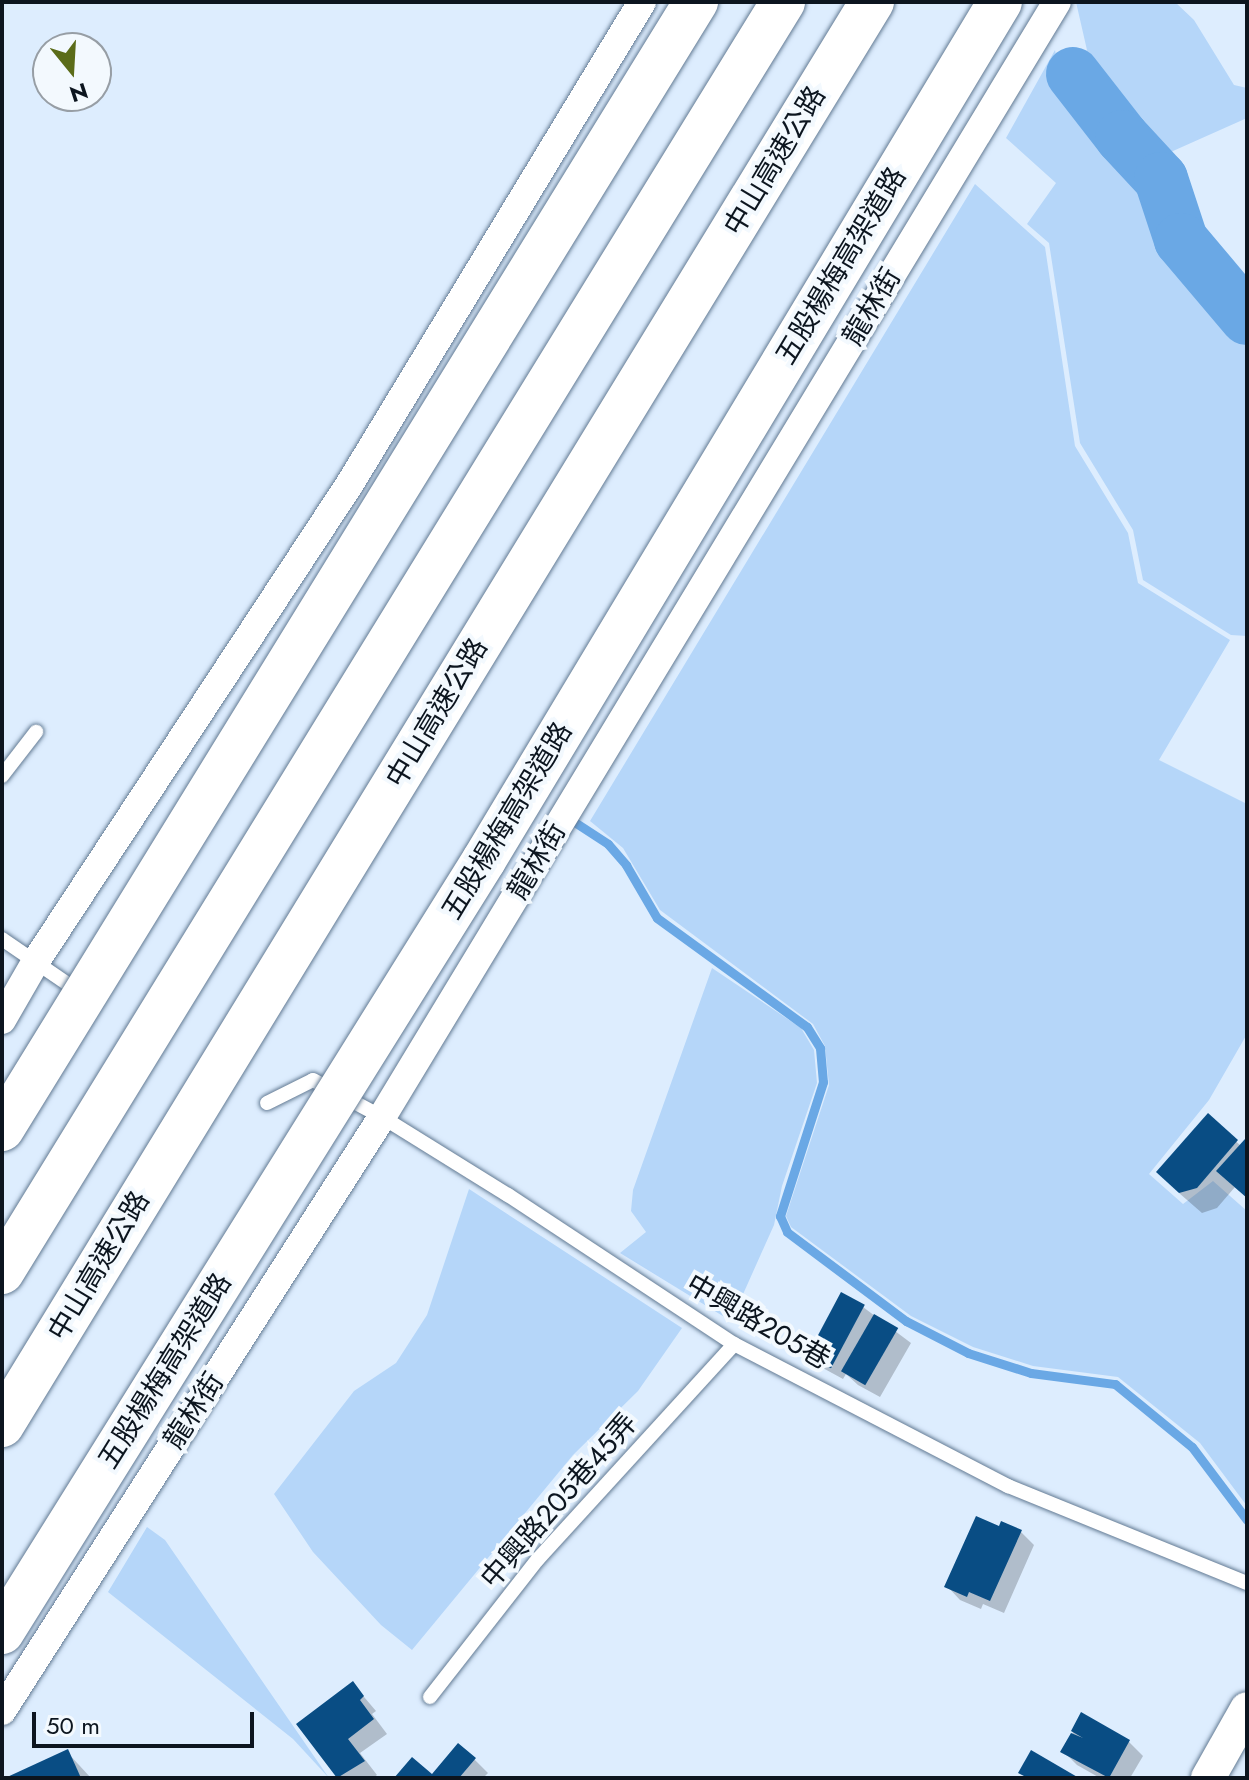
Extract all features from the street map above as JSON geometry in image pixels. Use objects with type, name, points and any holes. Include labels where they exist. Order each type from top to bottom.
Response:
[{"type":"highway","points":[[2,1129],[696,2]]},
{"type":"highway","points":[[2,1272],[783,2]]},
{"type":"highway","name":"中山高速公路","points":[[2,1425],[872,2]]},
{"type":"highway","name":"五股楊梅高架道路","points":[[2,1632],[484,860],[1000,2]]},
{"type":"street","points":[[2,1020],[36,961],[351,482],[642,2]]},
{"type":"street","name":"龍林街","points":[[2,1711],[382,1117],[1057,2]]},
{"type":"street","points":[[1208,1778],[1247,1709]]},
{"type":"lane","points":[[2,776],[36,732]]},
{"type":"lane","points":[[2,939],[101,1007]]},
{"type":"lane","name":"中興路205巷","points":[[267,1103],[313,1080],[382,1117],[508,1195],[734,1344],[1008,1486],[1247,1583]]},
{"type":"lane","name":"中興路205巷45弄","points":[[430,1697],[538,1559],[734,1344]]},
{"type":"shaded area","points":[[1076,2],[1175,2],[1194,20],[1234,85],[1247,88],[1247,118],[1164,155],[1129,122],[1092,72]]},
{"type":"shaded area","points":[[1055,50],[1062,87],[1112,156],[1151,198],[1170,249],[1234,327],[1247,335],[1247,636],[1231,635],[1143,580],[1133,530],[1080,443],[1049,243],[1027,224],[1056,183],[1006,138]]},
{"type":"shaded area","points":[[975,184],[1045,247],[1075,446],[1128,533],[1138,583],[1230,640],[1159,760],[1247,804],[1247,1034],[1209,1100],[1149,1174],[1183,1204],[1213,1181],[1247,1211],[1247,1506],[1200,1443],[1118,1377],[1033,1366],[973,1347],[911,1316],[791,1227],[786,1216],[829,1085],[825,1046],[813,1024],[660,910],[623,848],[590,821]]},
{"type":"shaded area","points":[[712,968],[801,1028],[814,1050],[817,1083],[782,1186],[774,1225],[731,1321],[620,1253],[646,1232],[631,1211],[633,1190]]},
{"type":"shaded area","points":[[469,1189],[682,1328],[638,1391],[573,1455],[412,1650],[381,1625],[313,1552],[274,1494],[354,1391],[396,1363],[427,1315]]},
{"type":"shaded area","points":[[147,1527],[165,1540],[329,1778],[293,1739],[108,1592]]},
{"type":"building","points":[[1208,1113],[1238,1140],[1197,1188],[1179,1193],[1156,1172]]},
{"type":"building","points":[[1247,1140],[1247,1198],[1216,1171]]},
{"type":"building","points":[[841,1292],[865,1305],[831,1368],[807,1356]]},
{"type":"building","points":[[874,1314],[898,1328],[865,1385],[841,1371]]},
{"type":"building","points":[[976,1516],[999,1526],[1001,1521],[1022,1530],[990,1601],[969,1592],[967,1597],[944,1587]]},
{"type":"building","points":[[353,1681],[364,1696],[360,1700],[374,1719],[348,1739],[365,1761],[337,1778],[296,1724]]},
{"type":"building","points":[[1081,1712],[1130,1740],[1109,1778],[1060,1752],[1071,1733],[1083,1738],[1071,1731]]},
{"type":"building","points":[[458,1743],[476,1758],[459,1778],[394,1778],[412,1757],[432,1774]]},
{"type":"building","points":[[68,1749],[81,1778],[5,1778]]},
{"type":"building","points":[[1031,1750],[1079,1778],[1028,1778],[1018,1773]]},
{"type":"waterway","points":[[1073,74],[1122,137],[1161,179],[1181,240],[1247,318]]},
{"type":"waterway","points":[[576,823],[608,844],[626,865],[657,918],[807,1027],[820,1048],[823,1082],[780,1216],[787,1232],[906,1321],[968,1353],[1031,1373],[1115,1384],[1192,1447],[1247,1520]]}]
